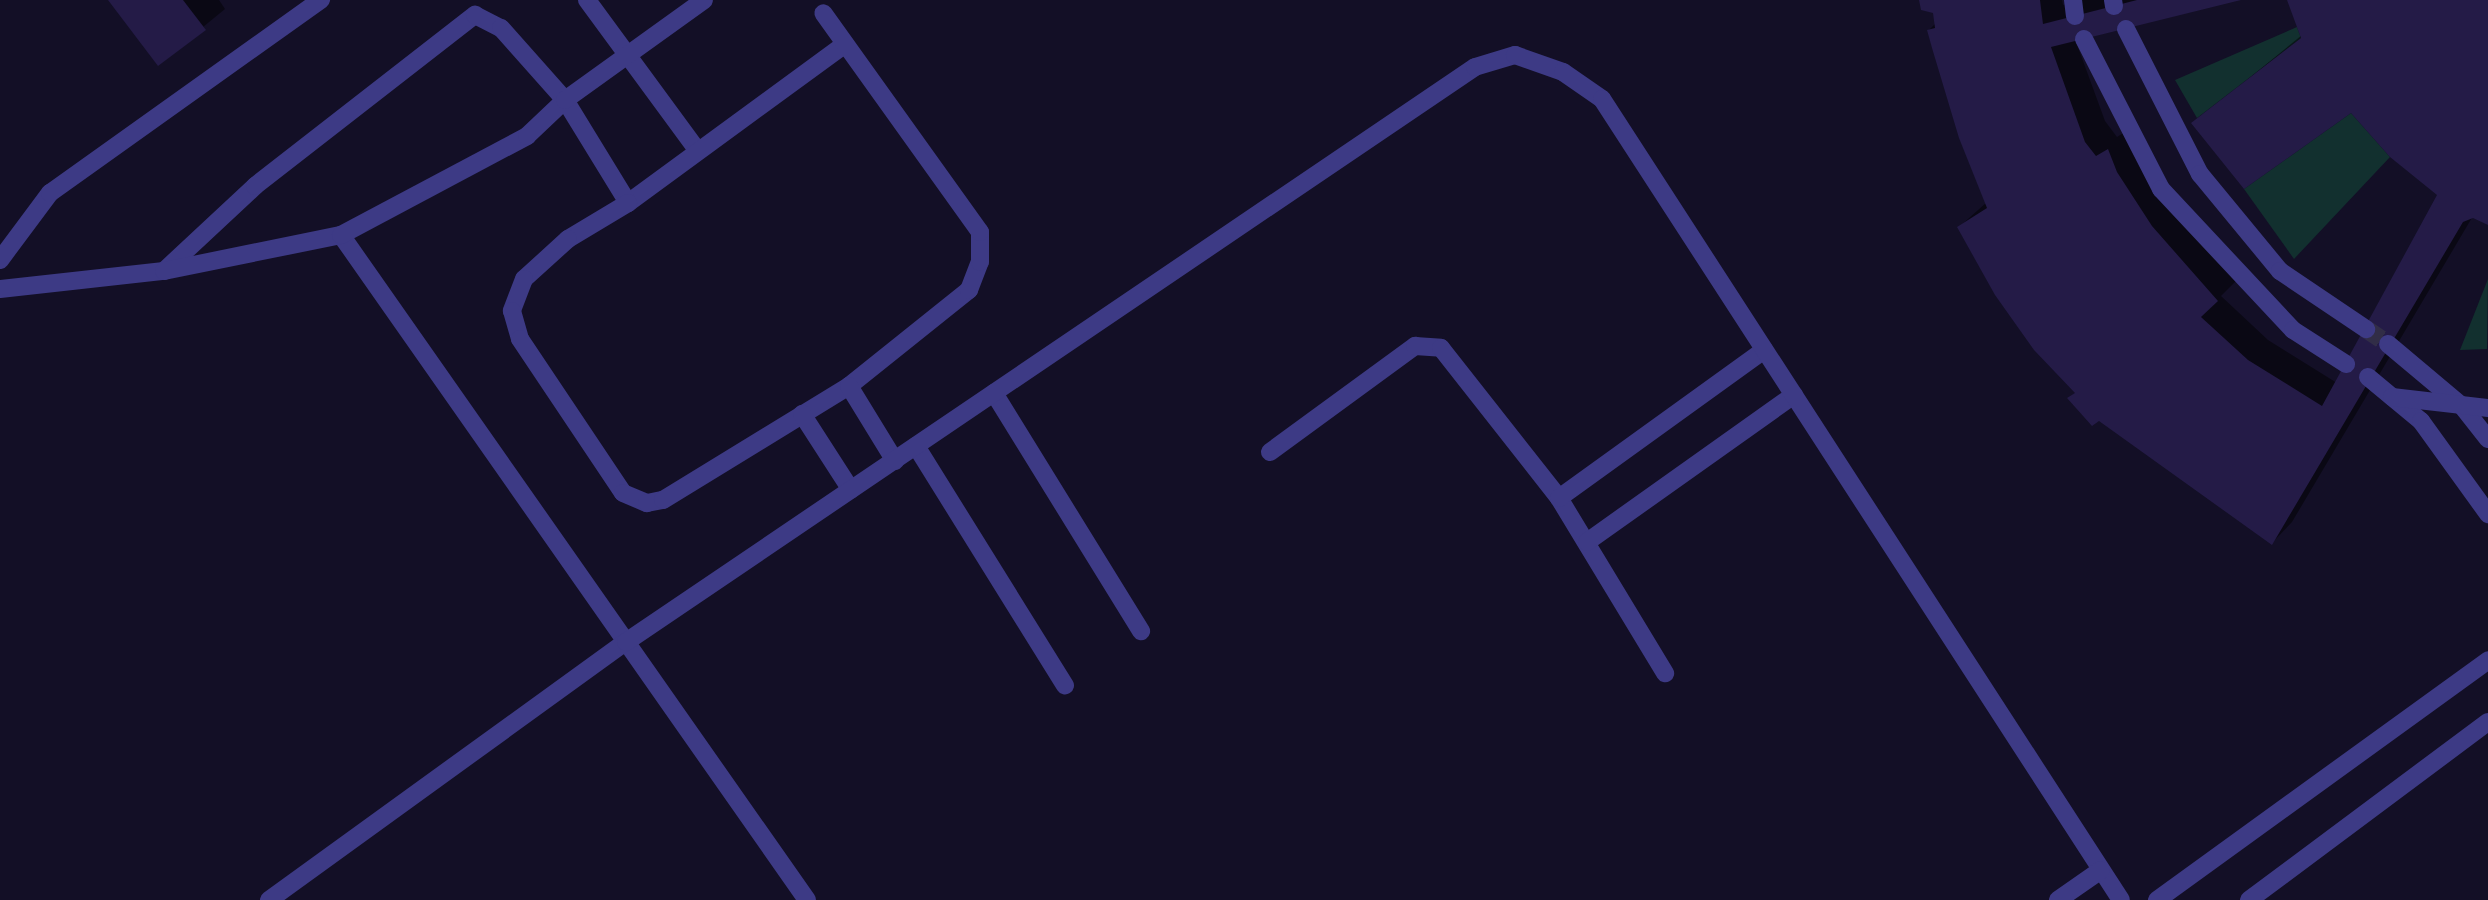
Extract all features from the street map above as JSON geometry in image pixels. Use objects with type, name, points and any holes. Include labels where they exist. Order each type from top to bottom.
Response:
[{"type":"street","points":[[0,260],[50,193],[321,0]]},
{"type":"street","points":[[587,0],[698,151]]},
{"type":"street","points":[[0,289],[164,271],[341,235],[527,136],[565,100],[704,0]]},
{"type":"street","points":[[823,13],[979,232],[979,262],[969,290],[849,386],[663,500],[647,503],[623,493],[520,339],[512,311],[524,279],[568,239],[628,203],[845,44]]},
{"type":"street","points":[[164,271],[255,186],[475,15],[501,29],[565,100],[628,203]]},
{"type":"street","points":[[2126,29],[2200,174],[2280,271],[2366,329]]},
{"type":"street","points":[[2084,39],[2161,189],[2293,330],[2346,364]]},
{"type":"street","points":[[269,900],[626,642],[1475,67],[1515,55],[1563,72],[1602,99],[2121,900]]},
{"type":"street","points":[[341,235],[807,900]]},
{"type":"street","points":[[2388,344],[2462,406],[2488,439]]},
{"type":"street","points":[[1270,452],[1415,346],[1441,348],[1559,498],[1665,673]]},
{"type":"street","points":[[1559,498],[1764,350]]},
{"type":"street","points":[[2368,377],[2421,421],[2488,514]]},
{"type":"street","points":[[849,386],[895,461]]},
{"type":"street","points":[[994,393],[1140,631]]},
{"type":"street","points":[[1587,542],[1794,394]]},
{"type":"street","points":[[2392,397],[2488,408]]},
{"type":"street","points":[[802,414],[851,490]]},
{"type":"street","points":[[916,446],[1065,685]]},
{"type":"street","points":[[2157,900],[2488,660]]},
{"type":"street","points":[[2249,900],[2488,722]]},
{"type":"street","points":[[2058,900],[2101,870]]},
{"type":"green space","points":[[2297,27],[2301,38],[2197,118],[2175,80]]},
{"type":"green space","points":[[2351,113],[2390,157],[2294,259],[2244,189]]},
{"type":"green space","points":[[2488,279],[2487,349],[2460,350]]},
{"type":"building","points":[[108,0],[183,0],[206,30],[158,66]]},
{"type":"building","points":[[1919,0],[2040,0],[2043,24],[2137,0],[2241,0],[2051,47],[2085,142],[2096,156],[2108,149],[2117,172],[2152,226],[2218,301],[2201,317],[2248,360],[2322,406],[2437,195],[2390,157],[2351,113],[2244,189],[2191,123],[2301,38],[2287,0],[2488,0],[2488,225],[2473,218],[2463,222],[2272,545],[2099,421],[2092,426],[2067,398],[2075,393],[2034,350],[1995,295],[1957,227],[1987,208],[1959,138],[1927,30],[1935,28],[1933,13],[1921,10]]},
{"type":"tunnel","points":[[2366,329],[2388,344]]}]
